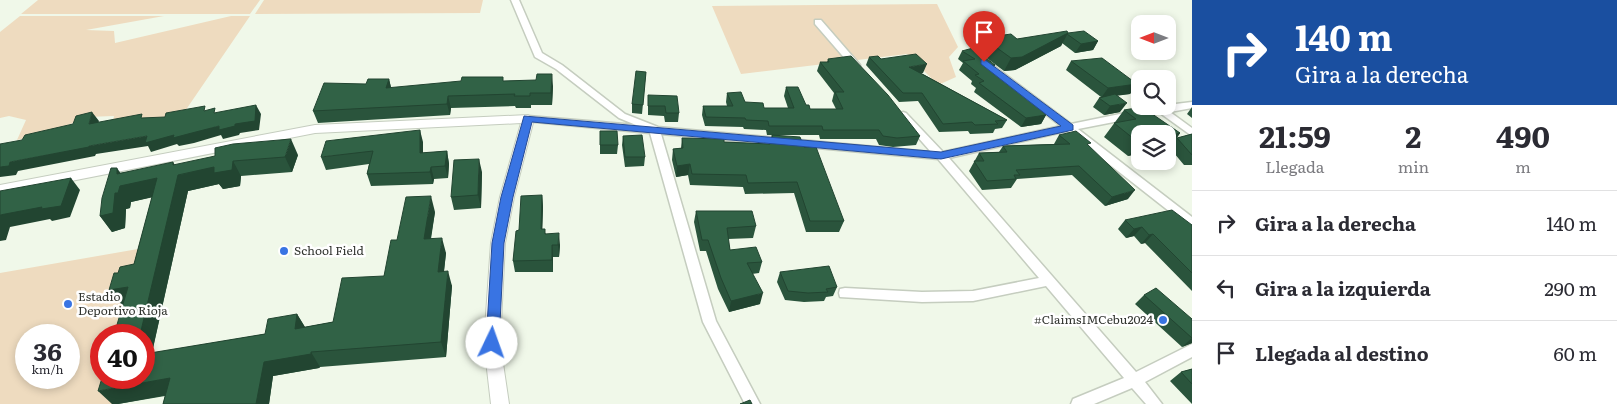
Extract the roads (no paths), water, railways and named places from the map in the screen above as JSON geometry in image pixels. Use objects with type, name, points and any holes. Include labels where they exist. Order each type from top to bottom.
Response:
[{"type":"street","points":[[515,0],[538,55],[559,67],[622,116],[654,129]]},
{"type":"street","points":[[818,22],[862,72]]},
{"type":"street","points":[[970,51],[1192,223]]},
{"type":"street","points":[[1117,76],[1131,87]]},
{"type":"street","points":[[1176,106],[1192,105]]},
{"type":"street","points":[[894,106],[941,156],[1154,404]]},
{"type":"street","points":[[0,190],[315,128],[528,119],[941,156],[1131,114]]},
{"type":"street","points":[[1168,115],[1192,134]]},
{"type":"street","points":[[500,404],[492,343],[498,243],[507,197],[528,119]]},
{"type":"street","points":[[654,129],[710,322],[753,404]]},
{"type":"street","points":[[845,293],[922,297],[973,296],[1048,280]]},
{"type":"street","points":[[1078,404],[1134,380],[1192,350]]},
{"type":"place","name":"School Field","points":[[284,251]]},
{"type":"place","name":"Estadio Deportivo Rioja","points":[[68,304]]},
{"type":"place","name":"#ClaimsIMCebu2024","points":[[1163,320]]}]
